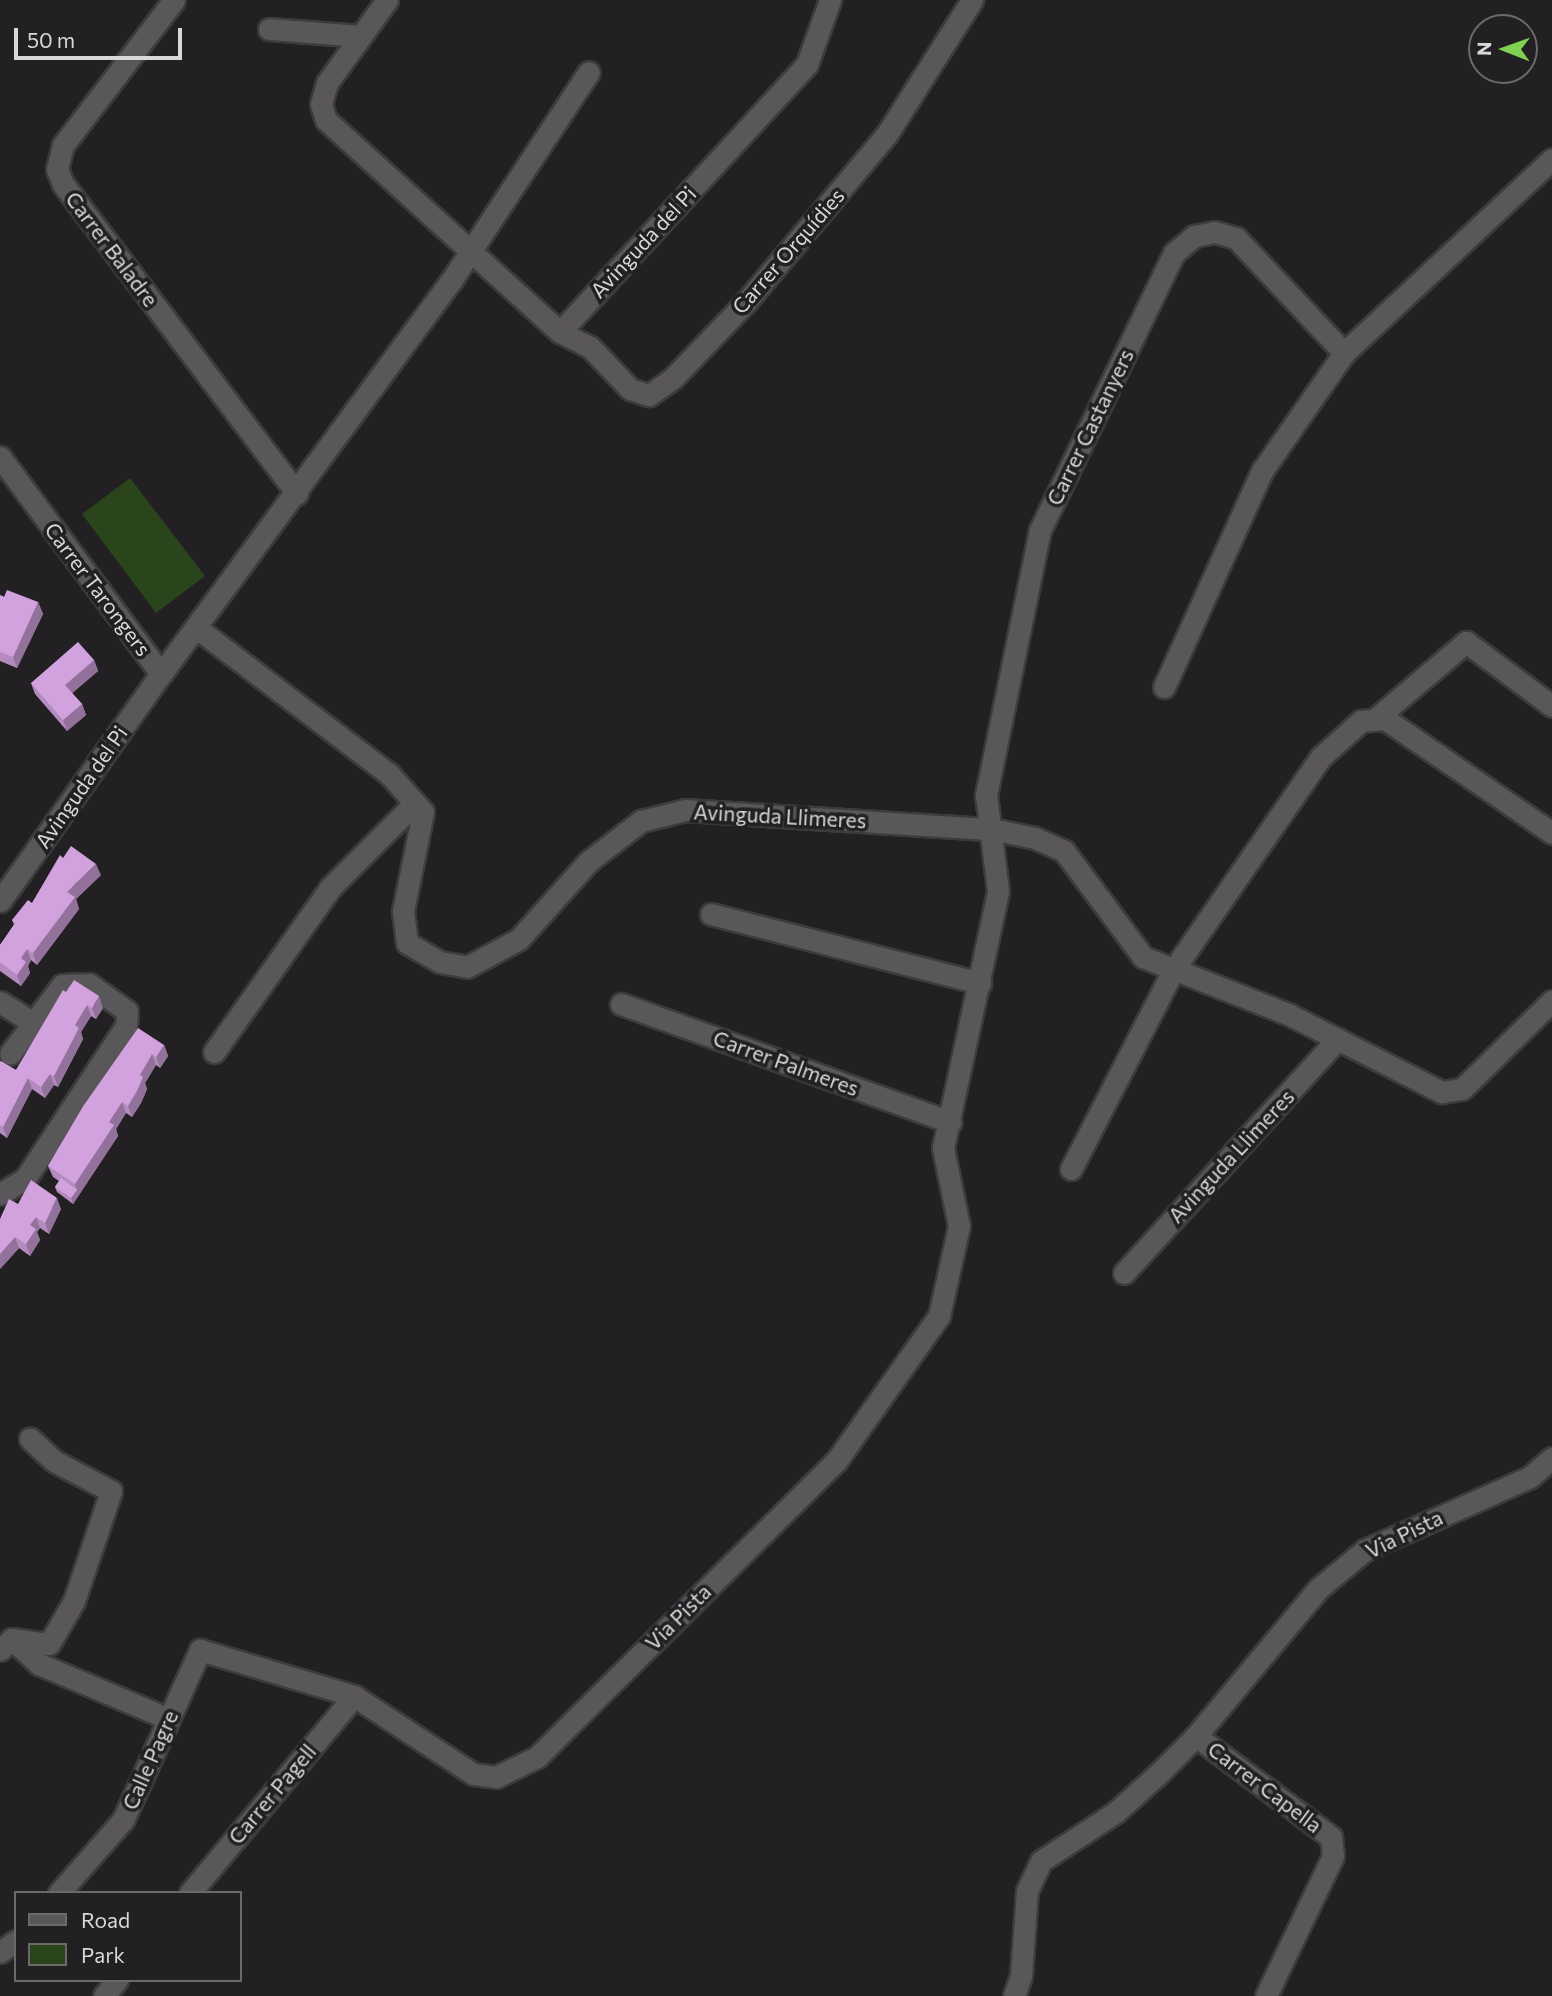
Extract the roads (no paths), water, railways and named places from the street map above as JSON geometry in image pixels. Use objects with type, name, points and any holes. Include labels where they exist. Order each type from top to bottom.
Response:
[{"type":"street","name":"Carrer Baladre","points":[[174,0],[63,145],[57,169],[63,184],[297,492]]},
{"type":"street","points":[[387,0],[327,83],[321,104],[326,120],[560,332]]},
{"type":"street","name":"Avinguda del Pi","points":[[560,332],[807,64],[830,0]]},
{"type":"street","name":"Carrer Orquídies","points":[[560,332],[590,346],[630,389],[649,395],[673,378],[746,302],[887,134],[972,0]]},
{"type":"street","points":[[269,29],[361,36]]},
{"type":"street","points":[[214,1052],[330,888],[415,803],[389,774],[198,629],[470,253],[589,72]]},
{"type":"street","points":[[1164,687],[1262,471],[1344,353],[1552,159]]},
{"type":"street","name":"Carrer Castanyers","points":[[990,829],[986,795],[1040,530],[1174,253],[1194,236],[1215,232],[1236,238],[1344,353]]},
{"type":"street","name":"Carrer Tarongers","points":[[0,457],[161,674],[198,629]]},
{"type":"street","points":[[1374,720],[1466,642],[1552,706]]},
{"type":"street","name":"Avinguda del Pi","points":[[0,901],[161,674]]},
{"type":"street","points":[[1072,1169],[1174,969],[1321,757],[1361,721],[1385,719],[1552,833]]},
{"type":"street","name":"Avinguda Llimeres","points":[[415,803],[423,812],[403,911],[407,943],[440,962],[467,967],[519,939],[589,861],[641,821],[685,810],[990,829],[1035,838],[1064,851],[1143,957],[1288,1014],[1442,1092],[1462,1089],[1552,1001]]},
{"type":"street","points":[[951,1122],[998,891],[990,829]]},
{"type":"street","points":[[711,914],[980,984]]},
{"type":"street","points":[[0,1194],[25,1179],[126,1026],[127,1011],[89,984],[75,982],[62,985],[10,1054]]},
{"type":"street","points":[[0,1002],[32,1022]]},
{"type":"street","name":"Carrer Palmeres","points":[[621,1004],[951,1122]]},
{"type":"street","name":"Avinguda Llimeres","points":[[1124,1273],[1338,1040]]},
{"type":"street","name":"Via Pista","points":[[200,1650],[354,1696],[473,1774],[496,1777],[537,1757],[836,1460],[939,1316],[959,1226],[943,1148],[951,1122]]},
{"type":"street","points":[[6,1645],[49,1644],[74,1601],[111,1491],[54,1461],[30,1439]]},
{"type":"street","name":"Via Pista","points":[[1196,1736],[1318,1589],[1366,1549],[1530,1477],[1552,1458]]},
{"type":"street","points":[[6,1645],[39,1664],[169,1719]]},
{"type":"street","name":"Calle Pagre","points":[[61,1891],[123,1820],[200,1650]]},
{"type":"street","name":"Carrer Pagell","points":[[192,1891],[354,1696]]},
{"type":"street","name":"Carrer Capella","points":[[1014,1996],[1021,1976],[1027,1891],[1041,1861],[1116,1812],[1196,1736],[1331,1837],[1333,1856],[1266,1996]]},
{"type":"street","points":[[104,1996],[115,1982]]}]
